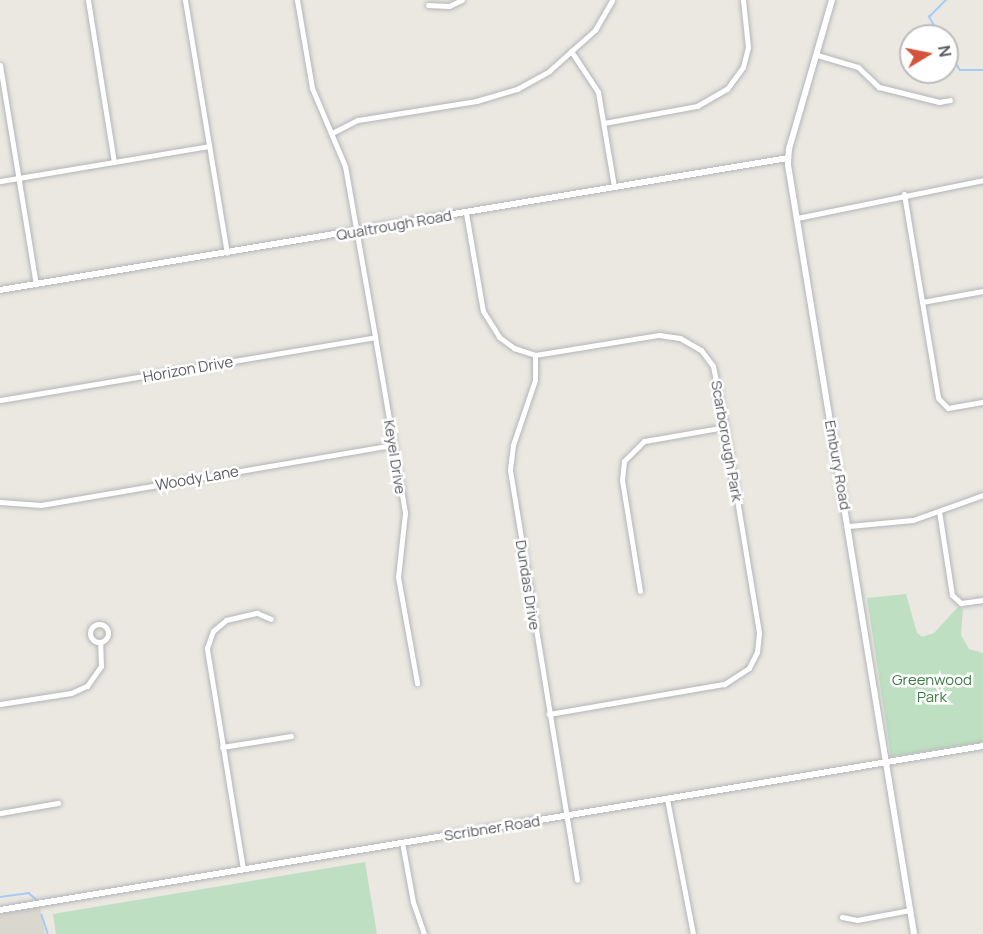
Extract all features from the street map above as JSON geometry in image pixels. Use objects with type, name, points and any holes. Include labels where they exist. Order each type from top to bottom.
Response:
[{"type":"street","points":[[88,0],[114,162]]},
{"type":"street","points":[[185,0],[227,253]]},
{"type":"street","name":"Keyel Drive","points":[[297,0],[312,88],[343,156],[375,337],[405,524],[398,577],[417,683]]},
{"type":"street","points":[[428,5],[448,6],[462,0]]},
{"type":"street","points":[[332,133],[358,120],[476,101],[517,89],[549,71],[595,30],[612,0]]},
{"type":"street","points":[[604,123],[697,106],[727,89],[743,67],[748,47],[743,0]]},
{"type":"street","name":"Embury Road","points":[[832,0],[788,158],[914,934]]},
{"type":"street","points":[[571,51],[594,83],[604,123],[614,187]]},
{"type":"street","points":[[817,55],[858,67],[879,87],[939,102],[950,100]]},
{"type":"street","points":[[0,65],[36,284]]},
{"type":"street","points":[[0,181],[208,146]]},
{"type":"street","name":"Qualtrough Road","points":[[0,290],[788,158]]},
{"type":"street","points":[[797,218],[904,194],[983,180]]},
{"type":"street","points":[[904,194],[940,404],[948,408],[983,402]]},
{"type":"street","name":"Scarborough Park","points":[[466,213],[486,320],[506,344],[536,355],[659,336],[680,338],[701,350],[713,366],[725,427],[759,633],[757,652],[749,668],[724,684],[549,714]]},
{"type":"street","points":[[922,302],[983,291]]},
{"type":"street","name":"Horizon Drive","points":[[0,400],[375,337]]},
{"type":"street","name":"Dundas Drive","points":[[536,355],[533,386],[513,445],[510,470],[577,880]]},
{"type":"street","points":[[640,591],[622,480],[624,461],[644,441],[725,427]]},
{"type":"street","name":"Woody Lane","points":[[0,502],[41,505],[393,445]]},
{"type":"street","points":[[849,526],[913,520],[983,495]]},
{"type":"street","points":[[939,511],[952,595],[961,603],[983,600]]},
{"type":"street","points":[[243,869],[207,656],[209,639],[219,625],[234,617],[257,614],[271,619]]},
{"type":"street","points":[[0,704],[71,693],[87,686],[101,666],[100,642]]},
{"type":"street","points":[[222,747],[291,736]]},
{"type":"street","name":"Scribner Road","points":[[0,910],[983,746]]},
{"type":"street","points":[[667,799],[693,934]]},
{"type":"street","points":[[0,813],[57,803]]},
{"type":"street","points":[[402,842],[413,902],[424,934]]},
{"type":"street","points":[[842,917],[857,920],[910,910]]},
{"type":"shaded area","points":[[40,907],[45,934],[0,934],[0,914]]},
{"type":"green space","name":"Greenwood Park","points":[[906,594],[917,633],[922,637],[934,633],[958,607],[963,609],[961,635],[969,649],[983,653],[983,742],[891,757],[867,598]]},
{"type":"green space","points":[[365,862],[377,934],[56,934],[53,914]]},
{"type":"waterway","points":[[933,24],[929,17],[946,0]]},
{"type":"waterway","points":[[959,68],[983,70]]},
{"type":"waterway","points":[[0,897],[29,893],[37,900]]},
{"type":"waterway","points":[[42,915],[48,934]]}]
